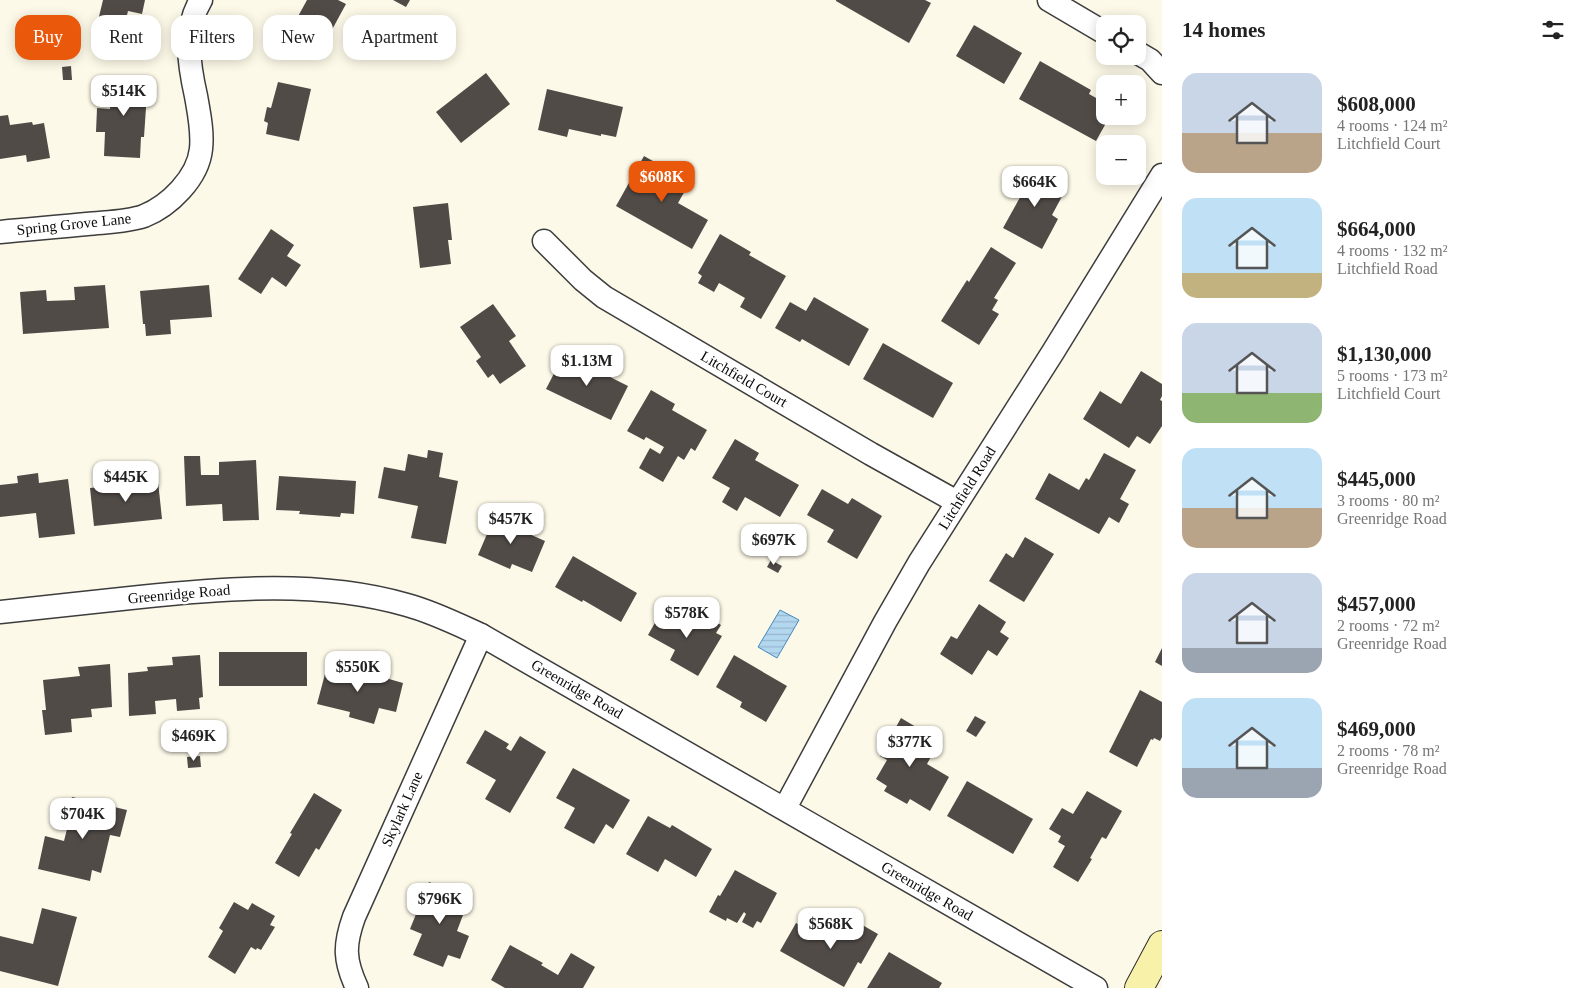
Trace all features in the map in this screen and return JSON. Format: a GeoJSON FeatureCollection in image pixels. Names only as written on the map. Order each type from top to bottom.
{"type":"FeatureCollection","features":[{"type":"Feature","properties":{"kind":"main road"},"geometry":{"type":"LineString","coordinates":[[1139,988],[1162,945]]}},
{"type":"Feature","properties":{"kind":"street","name":"Spring Grove Lane"},"geometry":{"type":"LineString","coordinates":[[0,232],[112,222],[142,216],[164,206],[180,191],[193,171],[201,151],[201,127],[189,55],[190,29],[201,0]]}},
{"type":"Feature","properties":{"kind":"street"},"geometry":{"type":"LineString","coordinates":[[1049,0],[1096,28]]}},
{"type":"Feature","properties":{"kind":"street"},"geometry":{"type":"LineString","coordinates":[[1146,58],[1162,73]]}},
{"type":"Feature","properties":{"kind":"street","name":"Litchfield Road"},"geometry":{"type":"LineString","coordinates":[[785,808],[885,622],[957,502],[1053,352],[1162,175]]}},
{"type":"Feature","properties":{"kind":"street","name":"Litchfield Court"},"geometry":{"type":"LineString","coordinates":[[544,240],[583,280],[604,297],[871,454],[957,502]]}},
{"type":"Feature","properties":{"kind":"street","name":"Greenridge Road"},"geometry":{"type":"LineString","coordinates":[[0,612],[240,588],[320,589],[407,604],[447,619],[481,635],[1096,988]]}},
{"type":"Feature","properties":{"kind":"street","name":"Skylark Lane"},"geometry":{"type":"LineString","coordinates":[[357,988],[350,974],[346,954],[347,937],[354,916],[481,635]]}},
{"type":"Feature","properties":{"kind":"water"},"geometry":{"type":"Polygon","coordinates":[[[780,610],[799,620],[777,658],[758,647],[780,610]]]}},
{"type":"Feature","properties":{"kind":"building"},"geometry":{"type":"Polygon","coordinates":[[[103,0],[145,0],[142,14],[128,11],[127,15],[99,15],[103,0]]]}},
{"type":"Feature","properties":{"kind":"building"},"geometry":{"type":"Polygon","coordinates":[[[307,0],[338,0],[346,4],[333,28],[333,15],[299,15],[307,0]]]}},
{"type":"Feature","properties":{"kind":"building"},"geometry":{"type":"Polygon","coordinates":[[[393,0],[410,0],[406,7],[393,0]]]}},
{"type":"Feature","properties":{"kind":"building"},"geometry":{"type":"Polygon","coordinates":[[[836,0],[925,0],[931,3],[909,43],[836,0]]]}},
{"type":"Feature","properties":{"kind":"building"},"geometry":{"type":"Polygon","coordinates":[[[974,25],[1022,53],[1004,84],[956,56],[974,25]]]}},
{"type":"Feature","properties":{"kind":"building"},"geometry":{"type":"Polygon","coordinates":[[[1040,61],[1091,90],[1089,94],[1096,98],[1096,125],[1105,125],[1099,135],[1096,135],[1096,141],[1019,99],[1040,61]]]}},
{"type":"Feature","properties":{"kind":"building"},"geometry":{"type":"Polygon","coordinates":[[[71,66],[72,80],[63,80],[62,67],[71,66]]]}},
{"type":"Feature","properties":{"kind":"building"},"geometry":{"type":"Polygon","coordinates":[[[486,73],[510,104],[461,143],[436,112],[486,73]]]}},
{"type":"Feature","properties":{"kind":"building"},"geometry":{"type":"Polygon","coordinates":[[[112,76],[148,78],[144,137],[141,137],[140,158],[104,156],[105,132],[96,132],[97,108],[110,109],[112,76]]]}},
{"type":"Feature","properties":{"kind":"building"},"geometry":{"type":"Polygon","coordinates":[[[278,82],[311,89],[299,141],[266,134],[268,123],[264,121],[267,107],[271,108],[278,82]]]}},
{"type":"Feature","properties":{"kind":"building"},"geometry":{"type":"Polygon","coordinates":[[[547,89],[623,107],[616,137],[601,134],[601,136],[569,129],[567,137],[538,130],[547,89]]]}},
{"type":"Feature","properties":{"kind":"building"},"geometry":{"type":"Polygon","coordinates":[[[8,115],[10,125],[32,122],[33,125],[44,123],[50,158],[27,162],[26,155],[0,159],[0,116],[8,115]]]}},
{"type":"Feature","properties":{"kind":"building"},"geometry":{"type":"Polygon","coordinates":[[[644,156],[690,182],[678,203],[708,220],[692,249],[616,206],[644,156]]]}},
{"type":"Feature","properties":{"kind":"building"},"geometry":{"type":"Polygon","coordinates":[[[1024,166],[1066,189],[1052,215],[1058,219],[1042,249],[1003,228],[1023,192],[1013,186],[1024,166]]]}},
{"type":"Feature","properties":{"kind":"building"},"geometry":{"type":"Polygon","coordinates":[[[448,203],[452,240],[448,240],[451,264],[420,268],[413,207],[448,203]]]}},
{"type":"Feature","properties":{"kind":"building"},"geometry":{"type":"Polygon","coordinates":[[[271,229],[294,245],[287,256],[301,265],[286,287],[272,277],[261,294],[238,279],[271,229]]]}},
{"type":"Feature","properties":{"kind":"building"},"geometry":{"type":"Polygon","coordinates":[[[720,234],[751,252],[749,255],[786,276],[761,319],[740,307],[745,298],[719,283],[714,292],[698,283],[702,276],[698,273],[720,234]]]}},
{"type":"Feature","properties":{"kind":"building"},"geometry":{"type":"Polygon","coordinates":[[[991,247],[1016,263],[994,298],[998,300],[992,310],[999,314],[979,345],[941,321],[991,247]]]}},
{"type":"Feature","properties":{"kind":"building"},"geometry":{"type":"Polygon","coordinates":[[[105,285],[109,328],[23,334],[20,292],[46,290],[47,301],[75,300],[74,287],[105,285]]]}},
{"type":"Feature","properties":{"kind":"building"},"geometry":{"type":"Polygon","coordinates":[[[209,285],[212,317],[170,320],[171,334],[146,336],[140,291],[209,285]]]}},
{"type":"Feature","properties":{"kind":"building"},"geometry":{"type":"Polygon","coordinates":[[[814,297],[869,329],[849,366],[802,339],[800,342],[775,328],[790,302],[806,311],[814,297]]]}},
{"type":"Feature","properties":{"kind":"building"},"geometry":{"type":"Polygon","coordinates":[[[493,304],[516,336],[509,341],[526,366],[500,384],[493,374],[488,378],[476,361],[481,357],[460,327],[493,304]]]}},
{"type":"Feature","properties":{"kind":"building"},"geometry":{"type":"Polygon","coordinates":[[[883,343],[953,383],[933,418],[863,379],[883,343]]]}},
{"type":"Feature","properties":{"kind":"building"},"geometry":{"type":"Polygon","coordinates":[[[564,354],[628,386],[611,420],[546,389],[564,354]]]}},
{"type":"Feature","properties":{"kind":"building"},"geometry":{"type":"Polygon","coordinates":[[[1141,371],[1162,384],[1160,400],[1162,401],[1162,426],[1150,444],[1137,436],[1129,448],[1083,419],[1100,391],[1121,404],[1141,371]]]}},
{"type":"Feature","properties":{"kind":"building"},"geometry":{"type":"Polygon","coordinates":[[[651,390],[675,404],[672,410],[707,430],[695,451],[691,448],[684,460],[678,456],[663,482],[639,468],[650,448],[660,454],[664,447],[646,437],[644,440],[627,431],[651,390]]]}},
{"type":"Feature","properties":{"kind":"building"},"geometry":{"type":"Polygon","coordinates":[[[735,439],[759,453],[755,460],[799,485],[780,517],[745,497],[737,511],[722,502],[730,488],[712,478],[735,439]]]}},
{"type":"Feature","properties":{"kind":"building"},"geometry":{"type":"Polygon","coordinates":[[[428,450],[443,453],[439,477],[458,481],[446,544],[411,538],[418,506],[378,498],[384,467],[405,471],[408,454],[427,458],[428,450]]]}},
{"type":"Feature","properties":{"kind":"building"},"geometry":{"type":"Polygon","coordinates":[[[1104,453],[1136,470],[1120,499],[1129,504],[1119,523],[1109,517],[1099,534],[1035,499],[1049,473],[1079,490],[1086,478],[1089,480],[1104,453]]]}},
{"type":"Feature","properties":{"kind":"building"},"geometry":{"type":"Polygon","coordinates":[[[184,456],[200,456],[201,475],[219,475],[219,462],[256,460],[259,520],[223,521],[222,504],[186,506],[184,456]]]}},
{"type":"Feature","properties":{"kind":"building"},"geometry":{"type":"Polygon","coordinates":[[[38,473],[39,483],[68,479],[75,534],[39,538],[36,513],[0,517],[0,485],[18,483],[17,476],[38,473]]]}},
{"type":"Feature","properties":{"kind":"building"},"geometry":{"type":"Polygon","coordinates":[[[279,476],[356,481],[354,514],[341,513],[340,517],[299,514],[300,511],[276,510],[279,476]]]}},
{"type":"Feature","properties":{"kind":"building"},"geometry":{"type":"Polygon","coordinates":[[[158,481],[162,519],[94,526],[90,488],[158,481]]]}},
{"type":"Feature","properties":{"kind":"building"},"geometry":{"type":"Polygon","coordinates":[[[822,489],[848,504],[852,498],[882,516],[857,559],[827,542],[834,530],[807,515],[822,489]]]}},
{"type":"Feature","properties":{"kind":"building"},"geometry":{"type":"Polygon","coordinates":[[[496,513],[521,524],[518,529],[545,541],[532,572],[512,564],[510,569],[478,555],[496,513]]]}},
{"type":"Feature","properties":{"kind":"building"},"geometry":{"type":"Polygon","coordinates":[[[1025,537],[1054,554],[1024,602],[989,581],[1006,553],[1013,558],[1025,537]]]}},
{"type":"Feature","properties":{"kind":"building"},"geometry":{"type":"Polygon","coordinates":[[[573,556],[637,593],[621,622],[583,600],[582,602],[555,587],[573,556]]]}},
{"type":"Feature","properties":{"kind":"building"},"geometry":{"type":"Polygon","coordinates":[[[771,560],[782,566],[778,573],[767,567],[771,560]]]}},
{"type":"Feature","properties":{"kind":"building"},"geometry":{"type":"Polygon","coordinates":[[[979,604],[1006,622],[1000,632],[1009,638],[997,656],[988,650],[972,675],[940,654],[951,636],[957,639],[979,604]]]}},
{"type":"Feature","properties":{"kind":"building"},"geometry":{"type":"Polygon","coordinates":[[[665,605],[701,625],[706,616],[721,625],[716,633],[722,636],[698,676],[670,660],[675,650],[648,635],[665,605]]]}},
{"type":"Feature","properties":{"kind":"building"},"geometry":{"type":"Polygon","coordinates":[[[1162,648],[1162,666],[1155,662],[1162,648]]]}},
{"type":"Feature","properties":{"kind":"building"},"geometry":{"type":"Polygon","coordinates":[[[219,652],[307,652],[307,686],[219,686],[219,652]]]}},
{"type":"Feature","properties":{"kind":"building"},"geometry":{"type":"Polygon","coordinates":[[[200,655],[203,697],[199,698],[200,709],[177,711],[176,699],[155,701],[156,714],[129,716],[128,673],[148,671],[147,667],[173,665],[172,657],[200,655]]]}},
{"type":"Feature","properties":{"kind":"building"},"geometry":{"type":"Polygon","coordinates":[[[734,655],[787,686],[766,722],[740,707],[742,702],[716,687],[734,655]]]}},
{"type":"Feature","properties":{"kind":"building"},"geometry":{"type":"Polygon","coordinates":[[[329,659],[355,666],[353,674],[381,682],[382,677],[403,683],[396,712],[379,708],[374,724],[349,717],[350,712],[317,704],[329,659]]]}},
{"type":"Feature","properties":{"kind":"building"},"geometry":{"type":"Polygon","coordinates":[[[110,664],[112,707],[91,709],[92,717],[71,719],[72,732],[45,735],[42,710],[46,710],[43,680],[80,676],[78,667],[110,664]]]}},
{"type":"Feature","properties":{"kind":"building"},"geometry":{"type":"Polygon","coordinates":[[[1140,690],[1162,702],[1162,737],[1160,741],[1154,738],[1153,740],[1151,739],[1137,767],[1109,752],[1140,690]]]}},
{"type":"Feature","properties":{"kind":"building"},"geometry":{"type":"Polygon","coordinates":[[[975,716],[986,722],[976,737],[966,731],[975,716]]]}},
{"type":"Feature","properties":{"kind":"building"},"geometry":{"type":"Polygon","coordinates":[[[901,718],[926,733],[919,745],[933,753],[927,764],[949,777],[930,811],[910,799],[907,804],[884,791],[887,786],[876,779],[887,760],[880,756],[901,718]]]}},
{"type":"Feature","properties":{"kind":"building"},"geometry":{"type":"Polygon","coordinates":[[[485,730],[509,744],[506,748],[511,751],[520,736],[546,752],[510,813],[485,799],[496,780],[466,763],[485,730]]]}},
{"type":"Feature","properties":{"kind":"building"},"geometry":{"type":"Polygon","coordinates":[[[200,756],[201,767],[188,768],[187,757],[200,756]]]}},
{"type":"Feature","properties":{"kind":"building"},"geometry":{"type":"Polygon","coordinates":[[[573,768],[630,800],[613,829],[606,824],[594,844],[564,828],[575,808],[556,798],[573,768]]]}},
{"type":"Feature","properties":{"kind":"building"},"geometry":{"type":"Polygon","coordinates":[[[967,781],[1033,819],[1013,854],[947,816],[967,781]]]}},
{"type":"Feature","properties":{"kind":"building"},"geometry":{"type":"Polygon","coordinates":[[[1087,791],[1122,811],[1106,839],[1102,837],[1090,858],[1092,859],[1078,882],[1053,867],[1065,846],[1058,842],[1061,836],[1049,829],[1062,808],[1073,814],[1087,791]]]}},
{"type":"Feature","properties":{"kind":"building"},"geometry":{"type":"Polygon","coordinates":[[[314,793],[342,810],[319,850],[316,848],[299,877],[275,863],[314,793]]]}},
{"type":"Feature","properties":{"kind":"building"},"geometry":{"type":"Polygon","coordinates":[[[72,797],[127,810],[120,837],[110,835],[101,873],[92,870],[90,881],[38,869],[45,836],[64,841],[69,821],[66,820],[72,797]]]}},
{"type":"Feature","properties":{"kind":"building"},"geometry":{"type":"Polygon","coordinates":[[[648,816],[670,828],[672,825],[712,849],[696,877],[665,859],[658,872],[626,854],[648,816]]]}},
{"type":"Feature","properties":{"kind":"building"},"geometry":{"type":"Polygon","coordinates":[[[735,870],[777,893],[761,923],[757,921],[753,928],[742,922],[746,914],[744,912],[737,923],[727,918],[726,921],[709,912],[735,870]]]}},
{"type":"Feature","properties":{"kind":"building"},"geometry":{"type":"Polygon","coordinates":[[[429,882],[469,899],[457,931],[469,936],[460,959],[448,955],[443,967],[413,955],[422,934],[410,929],[429,882]]]}},
{"type":"Feature","properties":{"kind":"building"},"geometry":{"type":"Polygon","coordinates":[[[234,902],[248,910],[252,903],[275,916],[270,925],[275,927],[261,950],[251,947],[235,974],[208,957],[223,931],[219,928],[234,902]]]}},
{"type":"Feature","properties":{"kind":"building"},"geometry":{"type":"Polygon","coordinates":[[[42,908],[77,917],[58,986],[0,971],[0,936],[33,944],[42,908]]]}},
{"type":"Feature","properties":{"kind":"building"},"geometry":{"type":"Polygon","coordinates":[[[850,918],[878,934],[861,964],[858,962],[844,987],[780,951],[796,923],[813,932],[816,926],[839,938],[850,918]]]}},
{"type":"Feature","properties":{"kind":"building"},"geometry":{"type":"Polygon","coordinates":[[[510,945],[543,963],[541,965],[558,975],[571,953],[595,967],[583,988],[505,988],[491,980],[510,945]]]}},
{"type":"Feature","properties":{"kind":"building"},"geometry":{"type":"Polygon","coordinates":[[[889,952],[942,983],[939,988],[867,988],[889,952]]]}}]}
